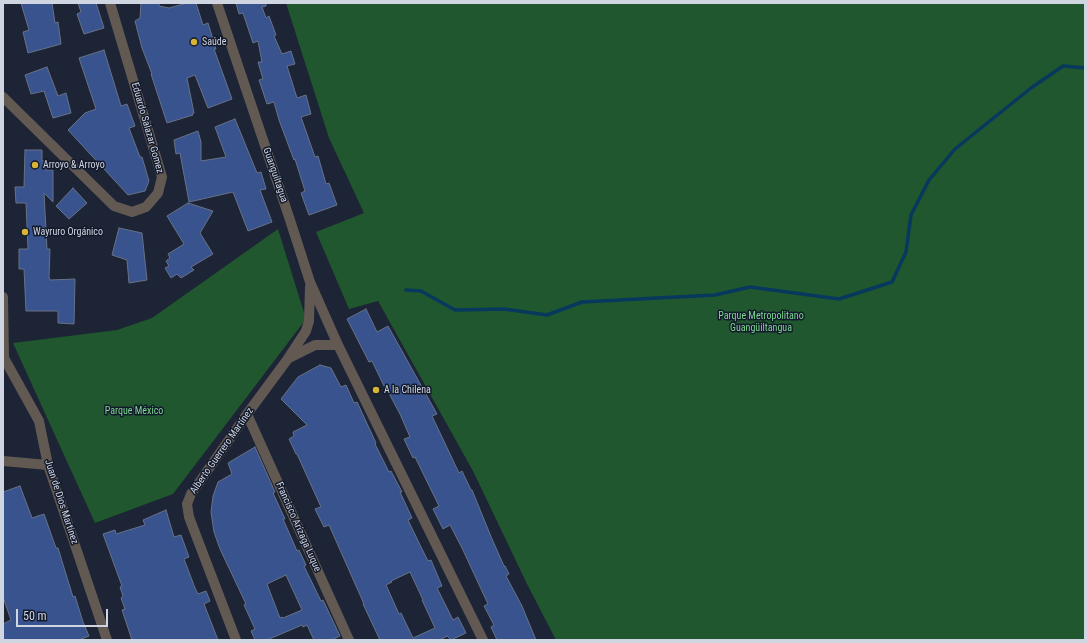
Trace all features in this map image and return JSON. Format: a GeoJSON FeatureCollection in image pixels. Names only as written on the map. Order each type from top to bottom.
{"type":"FeatureCollection","features":[{"type":"Feature","properties":{"kind":"street","name":"Guanguiltagua"},"geometry":{"type":"LineString","coordinates":[[217,3],[310,282],[338,345],[483,640]]}},
{"type":"Feature","properties":{"kind":"street","name":"Eduardo Salazar Gomez"},"geometry":{"type":"LineString","coordinates":[[3,97],[114,206],[132,212],[146,207],[158,193],[162,177],[112,5]]}},
{"type":"Feature","properties":{"kind":"street","name":"Alberto Guerrero Martínez"},"geometry":{"type":"LineString","coordinates":[[236,640],[189,516],[187,504],[191,494],[306,331],[310,321],[310,282]]}},
{"type":"Feature","properties":{"kind":"street","name":"Juan de Dios Martinez"},"geometry":{"type":"LineString","coordinates":[[3,297],[4,358],[39,421],[48,465],[107,640]]}},
{"type":"Feature","properties":{"kind":"street","name":"Alberto Guerrero Martínez"},"geometry":{"type":"LineString","coordinates":[[287,360],[303,350],[315,345],[338,345]]}},
{"type":"Feature","properties":{"kind":"street","name":"Francisco Arízaga Luque"},"geometry":{"type":"LineString","coordinates":[[247,414],[349,640]]}},
{"type":"Feature","properties":{"kind":"street"},"geometry":{"type":"LineString","coordinates":[[3,461],[48,465]]}},
{"type":"Feature","properties":{"kind":"green space","name":"Parque Metropolitano Guangüiltangua"},"geometry":{"type":"Polygon","coordinates":[[[286,3],[1085,3],[1085,640],[556,640],[527,584],[473,471],[378,301],[349,309],[316,232],[364,213],[329,138],[286,3]]]}},
{"type":"Feature","properties":{"kind":"green space","name":"Parque México"},"geometry":{"type":"Polygon","coordinates":[[[278,229],[306,319],[173,494],[95,523],[13,343],[117,330],[152,318],[278,229]]]}},
{"type":"Feature","properties":{"kind":"building"},"geometry":{"type":"Polygon","coordinates":[[[21,3],[52,3],[55,23],[58,22],[61,44],[28,53],[23,32],[29,30],[21,3]]]}},
{"type":"Feature","properties":{"kind":"building"},"geometry":{"type":"Polygon","coordinates":[[[78,3],[96,3],[104,28],[84,34],[77,14],[81,12],[78,3]]]}},
{"type":"Feature","properties":{"kind":"building"},"geometry":{"type":"Polygon","coordinates":[[[141,3],[159,3],[159,6],[169,8],[187,3],[196,3],[203,25],[208,23],[216,49],[214,49],[232,99],[208,108],[195,75],[187,78],[194,113],[192,114],[193,115],[167,123],[152,74],[142,48],[135,21],[140,18],[141,3]]]}},
{"type":"Feature","properties":{"kind":"building"},"geometry":{"type":"Polygon","coordinates":[[[236,3],[266,3],[266,6],[262,7],[266,18],[269,16],[276,35],[274,36],[282,54],[291,51],[295,64],[287,66],[297,98],[306,95],[311,114],[301,117],[315,157],[318,156],[326,184],[329,183],[337,205],[309,215],[301,193],[305,191],[274,102],[267,104],[259,80],[263,79],[258,62],[262,62],[258,41],[253,43],[243,13],[239,14],[236,3]]]}},
{"type":"Feature","properties":{"kind":"building"},"geometry":{"type":"Polygon","coordinates":[[[104,50],[121,106],[127,104],[135,126],[129,128],[140,157],[142,157],[149,181],[145,191],[128,195],[68,130],[85,113],[96,109],[79,58],[104,50]]]}},
{"type":"Feature","properties":{"kind":"building"},"geometry":{"type":"Polygon","coordinates":[[[47,67],[58,96],[66,93],[71,113],[53,118],[44,91],[31,94],[25,75],[47,67]]]}},
{"type":"Feature","properties":{"kind":"building"},"geometry":{"type":"Polygon","coordinates":[[[235,119],[257,173],[261,172],[266,189],[260,190],[272,222],[248,231],[233,192],[189,202],[180,153],[176,154],[174,140],[198,131],[201,142],[201,161],[226,157],[215,127],[235,119]]]}},
{"type":"Feature","properties":{"kind":"building"},"geometry":{"type":"Polygon","coordinates":[[[25,150],[42,150],[42,161],[46,161],[46,170],[53,170],[53,202],[44,193],[47,249],[50,249],[49,277],[50,280],[75,279],[74,324],[58,323],[58,311],[26,311],[24,269],[19,269],[19,249],[28,249],[26,203],[16,203],[15,187],[24,187],[25,150]]]}},
{"type":"Feature","properties":{"kind":"building"},"geometry":{"type":"Polygon","coordinates":[[[73,188],[87,203],[69,219],[56,206],[73,188]]]}},
{"type":"Feature","properties":{"kind":"building"},"geometry":{"type":"Polygon","coordinates":[[[188,203],[213,211],[200,233],[213,254],[191,267],[194,270],[181,278],[177,274],[171,278],[165,268],[169,266],[166,261],[170,258],[168,254],[184,244],[167,216],[188,203]]]}},
{"type":"Feature","properties":{"kind":"building"},"geometry":{"type":"Polygon","coordinates":[[[119,228],[142,233],[147,280],[129,283],[127,260],[112,255],[119,228]]]}},
{"type":"Feature","properties":{"kind":"building"},"geometry":{"type":"Polygon","coordinates":[[[366,309],[377,332],[388,326],[437,414],[432,416],[459,473],[462,471],[472,490],[492,539],[509,574],[506,576],[522,606],[536,640],[497,640],[491,627],[494,625],[484,606],[488,604],[462,548],[450,525],[443,529],[433,509],[439,506],[415,457],[413,458],[404,439],[410,437],[400,414],[372,361],[369,362],[347,319],[366,309]]]}},
{"type":"Feature","properties":{"kind":"building"},"geometry":{"type":"Polygon","coordinates":[[[320,365],[331,368],[341,387],[346,385],[354,403],[357,402],[389,472],[391,471],[402,492],[400,492],[412,518],[408,520],[428,561],[431,560],[442,586],[437,588],[453,620],[458,617],[466,633],[451,640],[447,636],[440,640],[380,640],[329,525],[324,527],[315,509],[321,507],[289,439],[294,436],[293,432],[307,425],[281,399],[298,377],[320,365]],[[410,572],[386,585],[399,614],[401,613],[413,638],[435,628],[410,572]]]}},
{"type":"Feature","properties":{"kind":"building"},"geometry":{"type":"Polygon","coordinates":[[[255,447],[275,492],[273,493],[297,551],[299,550],[306,565],[304,566],[321,601],[323,600],[340,636],[331,640],[314,640],[307,625],[303,627],[302,625],[267,640],[255,640],[251,631],[255,629],[244,605],[246,604],[220,549],[214,532],[211,512],[213,496],[218,482],[232,474],[228,463],[255,447]],[[286,575],[267,584],[280,618],[302,610],[286,575]]]}},
{"type":"Feature","properties":{"kind":"building"},"geometry":{"type":"Polygon","coordinates":[[[20,486],[32,518],[44,514],[56,548],[58,548],[73,597],[75,596],[89,636],[79,640],[3,640],[3,624],[11,620],[3,597],[3,492],[20,486]]]}},
{"type":"Feature","properties":{"kind":"building"},"geometry":{"type":"Polygon","coordinates":[[[166,510],[174,537],[181,535],[189,557],[184,559],[195,588],[198,594],[206,591],[210,601],[204,604],[218,640],[132,640],[122,610],[125,609],[121,598],[123,596],[120,587],[122,586],[103,534],[115,530],[116,534],[145,525],[143,520],[166,510]]]}},
{"type":"Feature","properties":{"kind":"waterway"},"geometry":{"type":"LineString","coordinates":[[406,290],[421,291],[455,310],[504,309],[547,315],[582,302],[715,295],[750,287],[839,299],[892,282],[906,252],[911,215],[929,180],[955,149],[1031,88],[1063,66],[1085,68]]}},
{"type":"Feature","properties":{"kind":"place","name":"Saúde"},"geometry":{"type":"Point","coordinates":[194,42]}},
{"type":"Feature","properties":{"kind":"place","name":"Arroyo & Arroyo"},"geometry":{"type":"Point","coordinates":[35,165]}},
{"type":"Feature","properties":{"kind":"place","name":"Wayruro Orgánico"},"geometry":{"type":"Point","coordinates":[25,232]}},
{"type":"Feature","properties":{"kind":"place","name":"A la Chilena"},"geometry":{"type":"Point","coordinates":[376,390]}}]}
